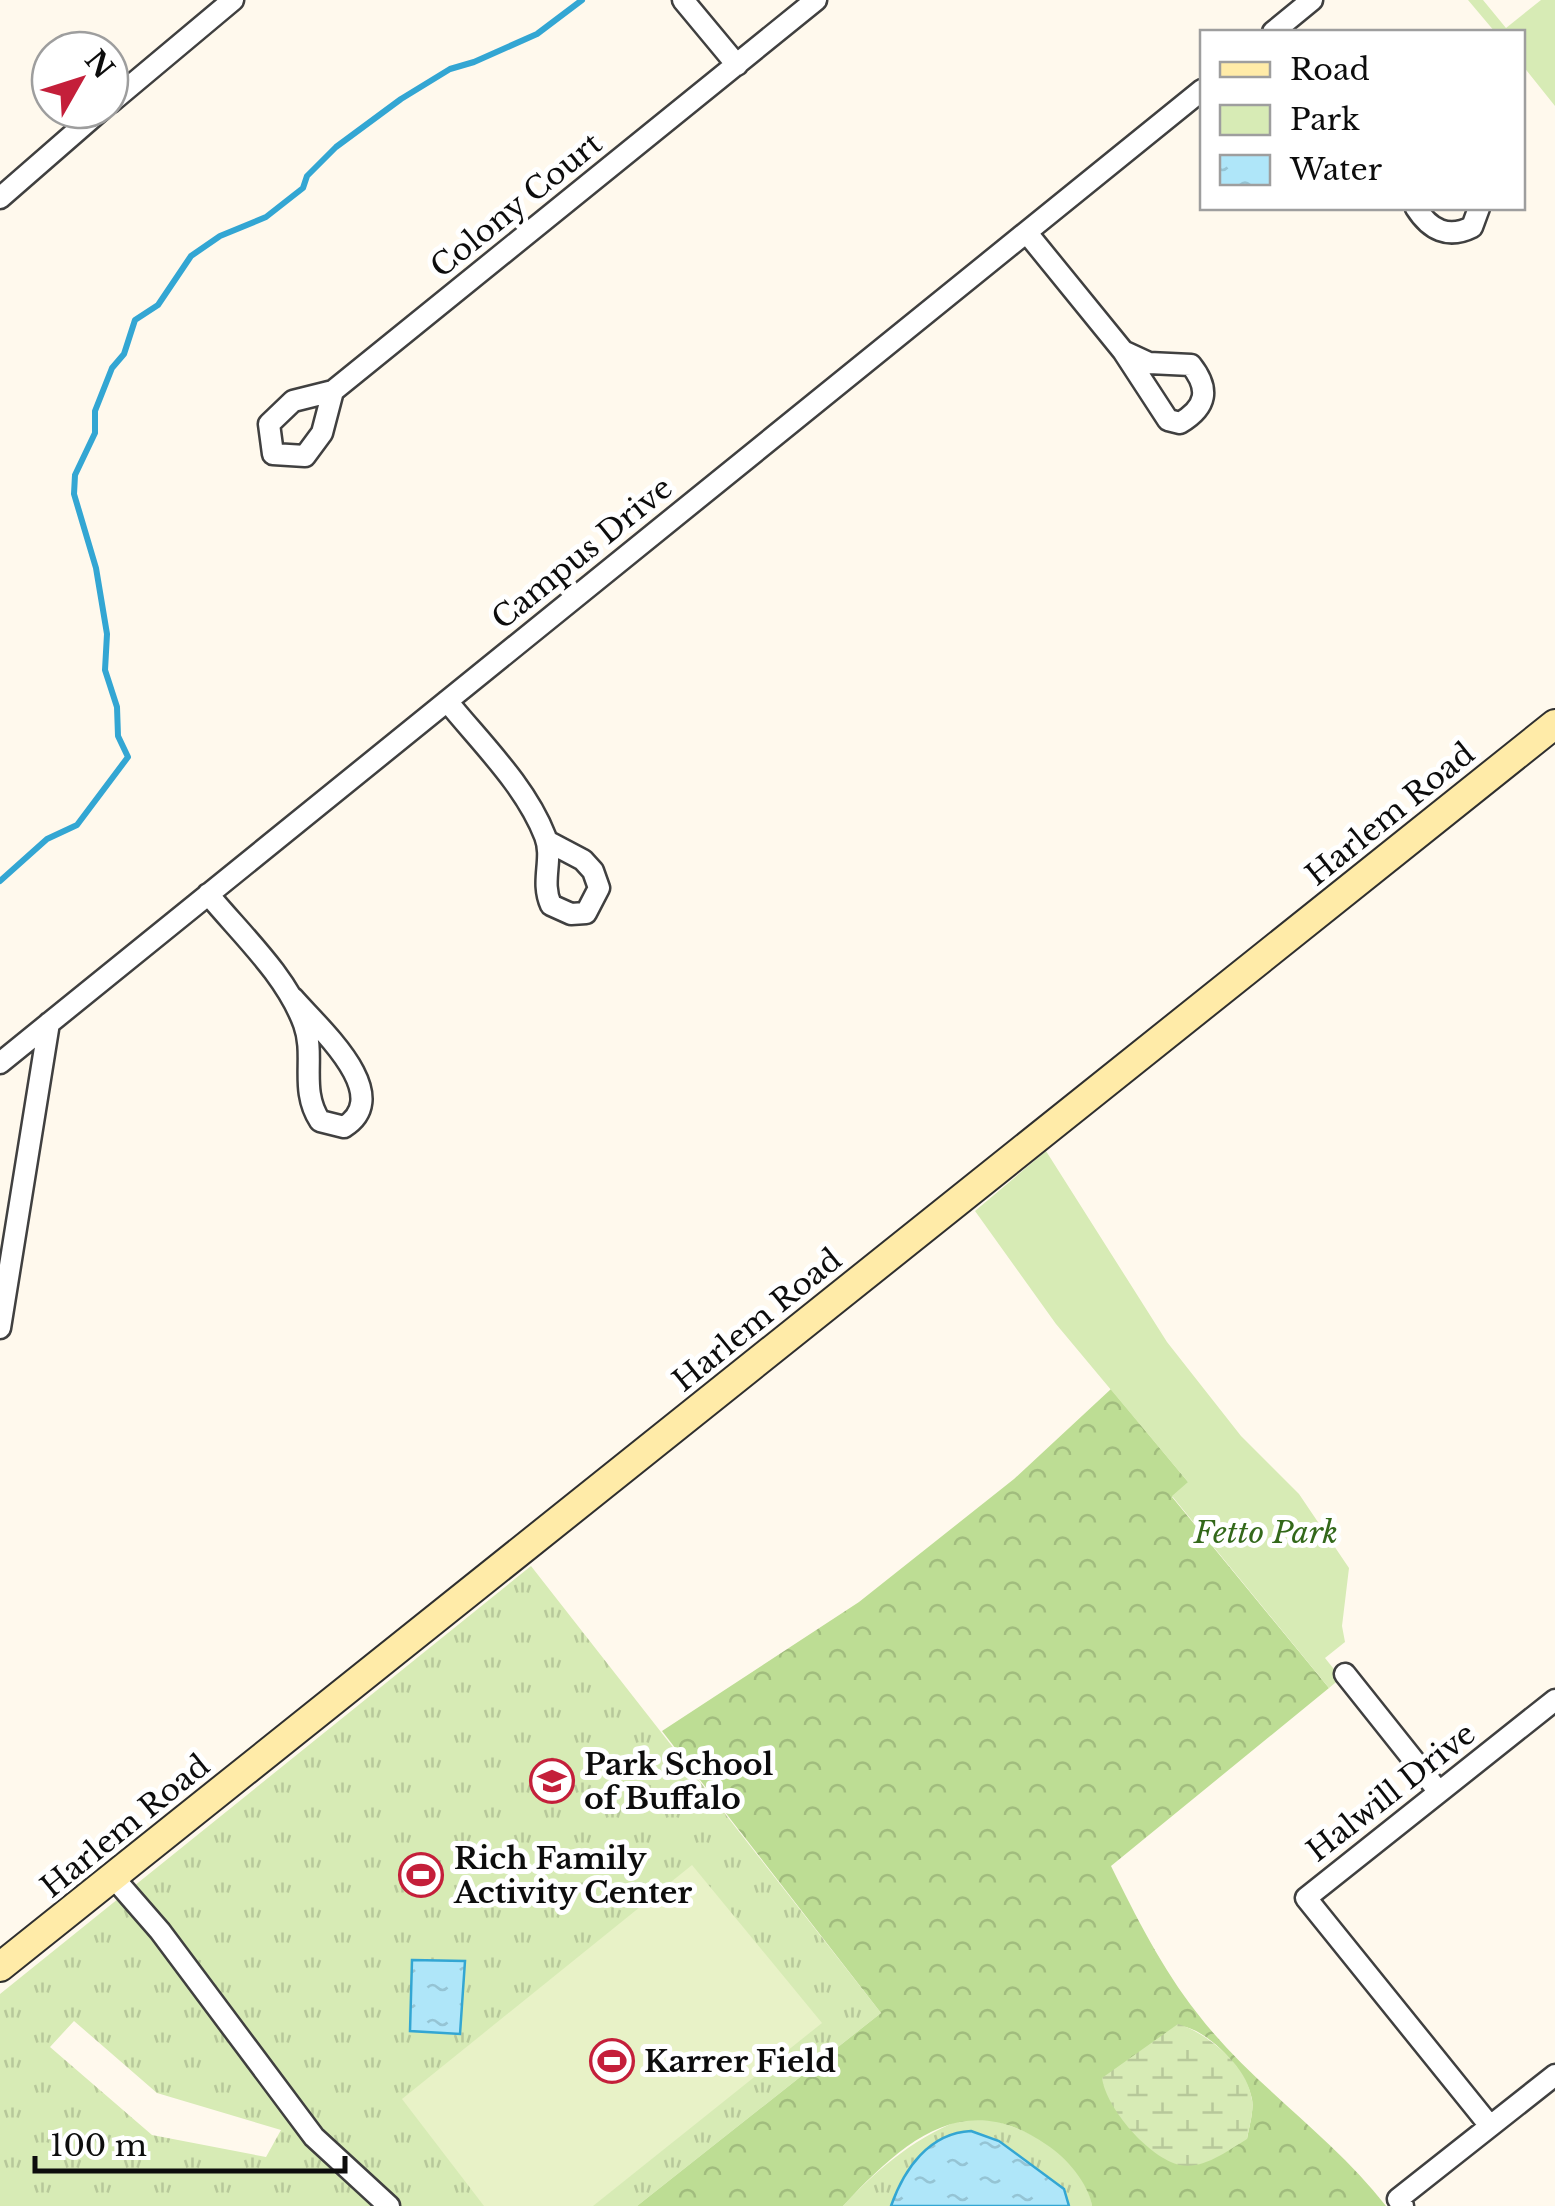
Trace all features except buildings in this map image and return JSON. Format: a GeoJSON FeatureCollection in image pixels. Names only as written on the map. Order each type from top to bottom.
{"type":"FeatureCollection","features":[{"type":"Feature","properties":{"kind":"main road","name":"Harlem Road"},"geometry":{"type":"LineString","coordinates":[[0,1967],[1555,724]]}},
{"type":"Feature","properties":{"kind":"street"},"geometry":{"type":"LineString","coordinates":[[130,86],[232,0]]}},
{"type":"Feature","properties":{"kind":"street"},"geometry":{"type":"LineString","coordinates":[[683,0],[737,65]]}},
{"type":"Feature","properties":{"kind":"street","name":"Colony Court"},"geometry":{"type":"LineString","coordinates":[[333,391],[816,0]]}},
{"type":"Feature","properties":{"kind":"street"},"geometry":{"type":"LineString","coordinates":[[1275,30],[1312,0]]}},
{"type":"Feature","properties":{"kind":"street","name":"Campus Drive"},"geometry":{"type":"LineString","coordinates":[[0,1063],[1200,92]]}},
{"type":"Feature","properties":{"kind":"street"},"geometry":{"type":"LineString","coordinates":[[0,198],[78,130]]}},
{"type":"Feature","properties":{"kind":"street"},"geometry":{"type":"LineString","coordinates":[[1418,210],[1438,230],[1456,234],[1472,227],[1479,210]]}},
{"type":"Feature","properties":{"kind":"street"},"geometry":{"type":"LineString","coordinates":[[1026,233],[1123,351]]}},
{"type":"Feature","properties":{"kind":"street"},"geometry":{"type":"LineString","coordinates":[[446,701],[528,801],[547,841]]}},
{"type":"Feature","properties":{"kind":"street"},"geometry":{"type":"LineString","coordinates":[[208,894],[293,998],[358,1080],[365,1101],[362,1112],[344,1127],[320,1121],[312,1109],[306,1089],[306,1030],[293,998]]}},
{"type":"Feature","properties":{"kind":"street"},"geometry":{"type":"LineString","coordinates":[[0,1328],[49,1024]]}},
{"type":"Feature","properties":{"kind":"street"},"geometry":{"type":"LineString","coordinates":[[1346,1674],[1439,1792]]}},
{"type":"Feature","properties":{"kind":"street","name":"Halwill Drive"},"geometry":{"type":"LineString","coordinates":[[1490,2126],[1306,1898],[1555,1700]]}},
{"type":"Feature","properties":{"kind":"street"},"geometry":{"type":"LineString","coordinates":[[113,1877],[160,1931],[314,2137],[389,2206]]}},
{"type":"Feature","properties":{"kind":"street"},"geometry":{"type":"LineString","coordinates":[[1404,2206],[1398,2199],[1555,2075]]}},
{"type":"Feature","properties":{"kind":"green space"},"geometry":{"type":"Polygon","coordinates":[[[1468,0],[1483,0],[1506,28],[1541,0],[1555,0],[1555,106],[1525,68],[1525,30],[1493,30],[1468,0]]]}},
{"type":"Feature","properties":{"kind":"green space","name":"Fetto Park"},"geometry":{"type":"Polygon","coordinates":[[[1046,1151],[1167,1342],[1241,1436],[1299,1494],[1349,1568],[1342,1626],[1345,1642],[1325,1658],[1341,1678],[1329,1688],[1172,1496],[1188,1482],[1056,1324],[975,1211],[1046,1151]]]}},
{"type":"Feature","properties":{"kind":"green space"},"geometry":{"type":"Polygon","coordinates":[[[1111,1389],[1189,1483],[1172,1497],[1329,1688],[1111,1866],[1161,1961],[1197,2013],[1242,2064],[1341,2156],[1386,2206],[1092,2206],[1081,2180],[1054,2150],[1017,2128],[988,2121],[961,2122],[911,2143],[843,2206],[637,2206],[881,2013],[662,1731],[859,1602],[1014,1479],[1111,1389]],[[1181,2026],[1247,2139],[1252,2099],[1243,2076],[1214,2043],[1181,2026]]]}},
{"type":"Feature","properties":{"kind":"green space","name":"Park School of Buffalo"},"geometry":{"type":"Polygon","coordinates":[[[531,1566],[881,2013],[637,2206],[0,2206],[0,1994],[531,1566]],[[74,2021],[50,2047],[152,2135],[266,2157],[281,2130],[157,2093],[74,2021]]]}},
{"type":"Feature","properties":{"kind":"green space","name":"Karrer Field"},"geometry":{"type":"Polygon","coordinates":[[[692,1865],[822,2023],[593,2206],[484,2206],[402,2099],[692,1865]]]}},
{"type":"Feature","properties":{"kind":"green space"},"geometry":{"type":"Polygon","coordinates":[[[1178,2024],[1213,2043],[1234,2063],[1249,2087],[1252,2105],[1247,2139],[1215,2158],[1189,2166],[1155,2153],[1131,2130],[1112,2103],[1102,2078],[1178,2024]]]}},
{"type":"Feature","properties":{"kind":"green space"},"geometry":{"type":"Polygon","coordinates":[[[970,2116],[1008,2125],[1063,2155],[1087,2187],[1092,2206],[843,2206],[901,2153],[933,2132],[970,2116]]]}},
{"type":"Feature","properties":{"kind":"water"},"geometry":{"type":"Polygon","coordinates":[[[412,1960],[465,1961],[460,2034],[410,2031],[412,1960]]]}},
{"type":"Feature","properties":{"kind":"water"},"geometry":{"type":"Polygon","coordinates":[[[971,2131],[999,2141],[1064,2189],[1069,2206],[891,2206],[920,2155],[943,2138],[971,2131]]]}},
{"type":"Feature","properties":{"kind":"waterway"},"geometry":{"type":"LineString","coordinates":[[0,881],[47,839],[77,825],[128,757],[118,736],[117,707],[105,670],[107,634],[96,568],[74,494],[75,475],[95,433],[95,411],[112,368],[124,354],[135,320],[158,305],[191,256],[220,236],[266,217],[303,188],[307,176],[336,147],[401,99],[450,69],[537,34],[582,0]]}},
{"type":"Feature","properties":{"kind":"place","name":"Park School of Buffalo"},"geometry":{"type":"Point","coordinates":[552,1781]}},
{"type":"Feature","properties":{"kind":"place","name":"Rich Family Activity Center"},"geometry":{"type":"Point","coordinates":[421,1875]}},
{"type":"Feature","properties":{"kind":"place","name":"Karrer Field"},"geometry":{"type":"Point","coordinates":[612,2061]}}]}
